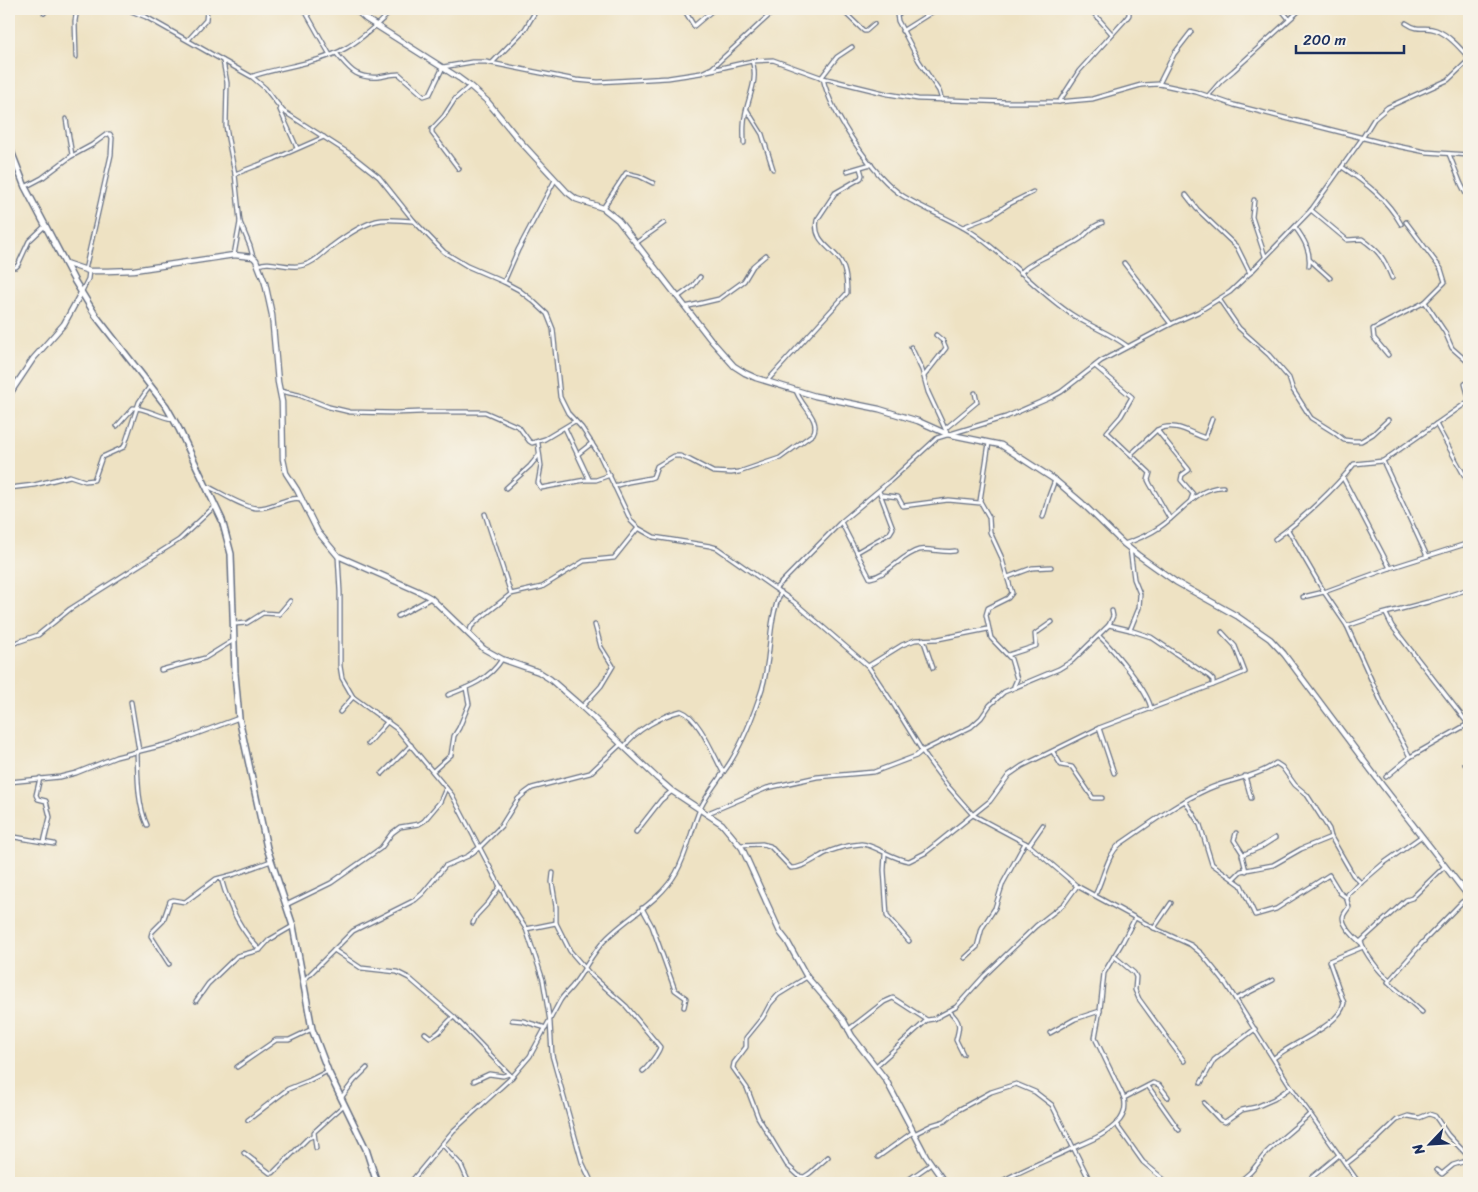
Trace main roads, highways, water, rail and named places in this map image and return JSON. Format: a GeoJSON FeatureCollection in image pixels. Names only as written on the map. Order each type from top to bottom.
{"type":"FeatureCollection","features":[{"type":"Feature","properties":{"kind":"main road"},"geometry":{"type":"LineString","coordinates":[[9,146],[25,187],[81,293],[96,316],[151,386],[174,420],[216,506],[230,545],[239,718],[271,860],[293,926],[312,1029],[328,1071],[366,1149],[377,1183]]}}]}
